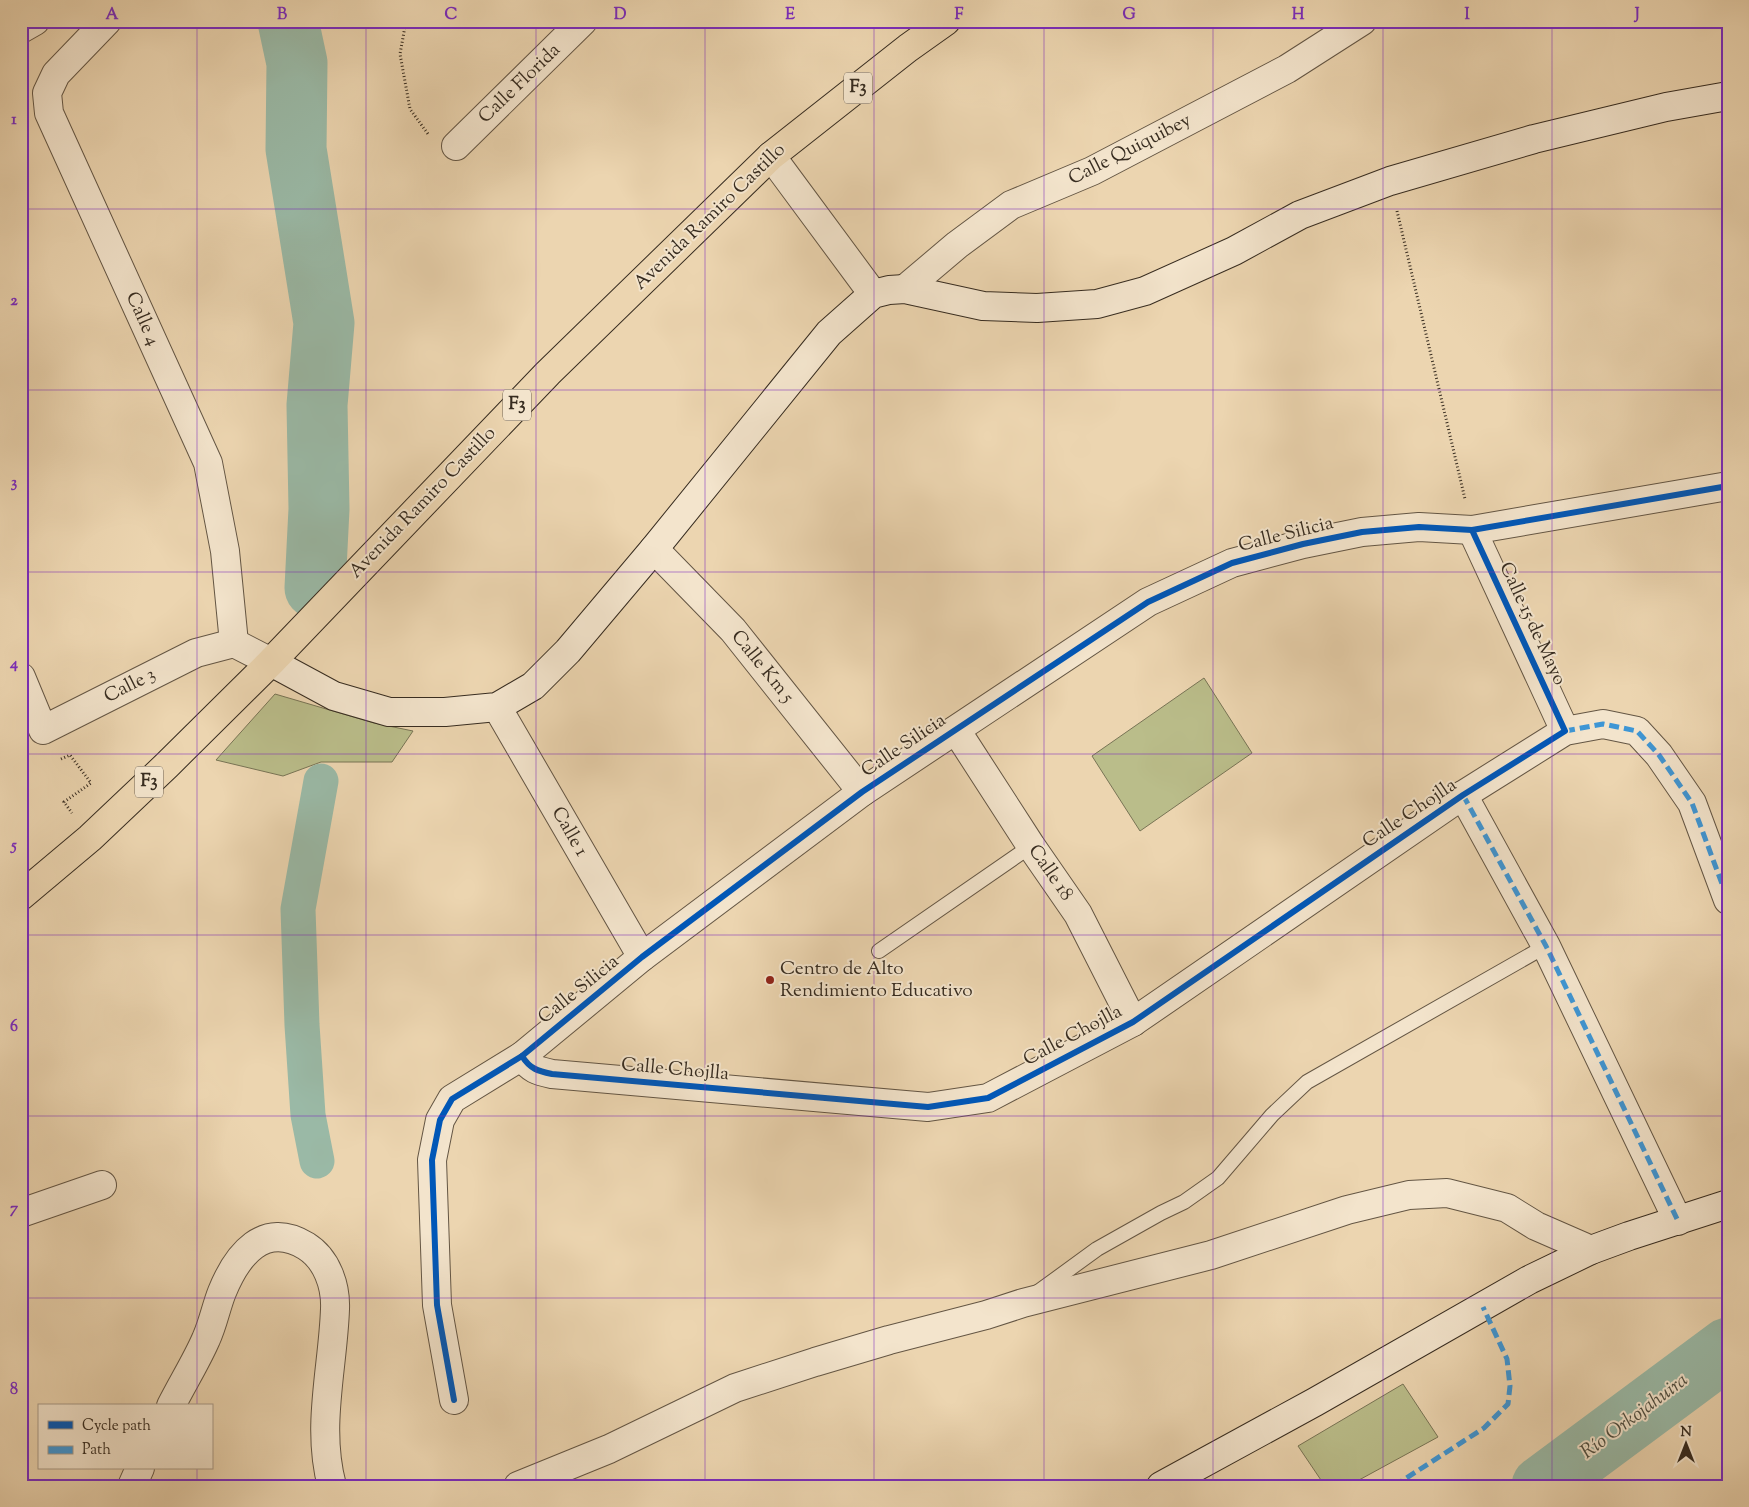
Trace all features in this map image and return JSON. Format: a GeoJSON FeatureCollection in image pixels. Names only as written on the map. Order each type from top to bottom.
{"type":"FeatureCollection","features":[{"type":"Feature","properties":{"kind":"main road","name":"Avenida Ramiro Castillo"},"geometry":{"type":"LineString","coordinates":[[21,896],[90,838],[271,662],[548,373],[771,156],[908,48],[946,21]]}},
{"type":"Feature","properties":{"kind":"street"},"geometry":{"type":"LineString","coordinates":[[21,29],[35,21]]}},
{"type":"Feature","properties":{"kind":"street","name":"Calle 4"},"geometry":{"type":"LineString","coordinates":[[107,21],[56,74],[47,93],[50,114],[208,463],[225,551],[234,643]]}},
{"type":"Feature","properties":{"kind":"street","name":"Calle Florida"},"geometry":{"type":"LineString","coordinates":[[456,146],[583,21]]}},
{"type":"Feature","properties":{"kind":"street","name":"Calle Quiquibey"},"geometry":{"type":"LineString","coordinates":[[906,289],[957,245],[1011,205],[1092,171],[1287,69],[1362,21]]}},
{"type":"Feature","properties":{"kind":"street"},"geometry":{"type":"LineString","coordinates":[[234,643],[334,696],[389,712],[445,712],[497,707],[533,686],[568,651],[654,549],[829,333],[872,294],[906,289],[983,306],[1037,308],[1097,304],[1145,291],[1234,251],[1300,215],[1390,181],[1534,139],[1666,107],[1728,96]]}},
{"type":"Feature","properties":{"kind":"street"},"geometry":{"type":"LineString","coordinates":[[771,156],[872,294]]}},
{"type":"Feature","properties":{"kind":"street","name":"Calle Silicia"},"geometry":{"type":"LineString","coordinates":[[454,1400],[437,1305],[432,1160],[440,1120],[452,1099],[522,1056],[642,958],[862,792],[1148,602],[1232,564],[1304,544],[1362,532],[1419,527],[1472,530],[1728,486]]}},
{"type":"Feature","properties":{"kind":"street","name":"Calle 15 de Mayo"},"geometry":{"type":"LineString","coordinates":[[1472,530],[1565,731]]}},
{"type":"Feature","properties":{"kind":"street","name":"Calle Km 5"},"geometry":{"type":"LineString","coordinates":[[654,549],[733,630],[862,792]]}},
{"type":"Feature","properties":{"kind":"street","name":"Calle 3"},"geometry":{"type":"LineString","coordinates":[[43,730],[196,653],[234,643]]}},
{"type":"Feature","properties":{"kind":"street"},"geometry":{"type":"LineString","coordinates":[[21,677],[43,730]]}},
{"type":"Feature","properties":{"kind":"street","name":"Calle 1"},"geometry":{"type":"LineString","coordinates":[[497,707],[642,958]]}},
{"type":"Feature","properties":{"kind":"street"},"geometry":{"type":"LineString","coordinates":[[1565,731],[1603,724],[1637,731],[1659,755],[1692,803],[1728,900]]}},
{"type":"Feature","properties":{"kind":"street","name":"Calle 18"},"geometry":{"type":"LineString","coordinates":[[956,730],[1031,846],[1078,914],[1133,1022]]}},
{"type":"Feature","properties":{"kind":"street","name":"Calle Chojlla"},"geometry":{"type":"LineString","coordinates":[[522,1056],[528,1066],[537,1071],[552,1074],[928,1108],[988,1098],[1133,1022],[1463,795],[1565,731]]}},
{"type":"Feature","properties":{"kind":"street"},"geometry":{"type":"LineString","coordinates":[[1463,795],[1546,946],[1678,1221]]}},
{"type":"Feature","properties":{"kind":"street"},"geometry":{"type":"LineString","coordinates":[[21,1213],[102,1185]]}},
{"type":"Feature","properties":{"kind":"street"},"geometry":{"type":"LineString","coordinates":[[518,1486],[610,1449],[735,1388],[880,1342],[1211,1255],[1347,1210],[1409,1195],[1447,1193],[1506,1208],[1536,1226],[1591,1250]]}},
{"type":"Feature","properties":{"kind":"street"},"geometry":{"type":"LineString","coordinates":[[1161,1486],[1315,1402],[1529,1280],[1591,1250],[1728,1204]]}},
{"type":"Feature","properties":{"kind":"street"},"geometry":{"type":"LineString","coordinates":[[172,1404],[206,1339],[222,1291],[239,1261],[250,1247],[260,1241],[274,1237],[289,1239],[304,1245],[315,1252],[324,1264],[331,1281],[335,1307],[325,1410],[328,1471],[332,1486]]}},
{"type":"Feature","properties":{"kind":"street"},"geometry":{"type":"LineString","coordinates":[[132,1486],[139,1470]]}},
{"type":"Feature","properties":{"kind":"lane"},"geometry":{"type":"LineString","coordinates":[[879,951],[1031,846]]}},
{"type":"Feature","properties":{"kind":"lane"},"geometry":{"type":"LineString","coordinates":[[1023,1303],[1097,1249],[1184,1202],[1218,1178],[1272,1115],[1307,1082],[1546,946]]}},
{"type":"Feature","properties":{"kind":"path"},"geometry":{"type":"LineString","coordinates":[[406,21],[400,54],[410,109],[432,140],[443,146],[456,146]]}},
{"type":"Feature","properties":{"kind":"path"},"geometry":{"type":"LineString","coordinates":[[1390,181],[1472,530]]}},
{"type":"Feature","properties":{"kind":"path"},"geometry":{"type":"LineString","coordinates":[[43,730],[47,763],[70,755],[91,783],[64,802],[90,838]]}},
{"type":"Feature","properties":{"kind":"green space"},"geometry":{"type":"Polygon","coordinates":[[[1204,678],[1252,753],[1140,831],[1092,756],[1204,678]]]}},
{"type":"Feature","properties":{"kind":"green space"},"geometry":{"type":"Polygon","coordinates":[[[275,694],[374,723],[413,731],[392,762],[321,762],[283,776],[216,760],[275,694]]]}},
{"type":"Feature","properties":{"kind":"green space"},"geometry":{"type":"Polygon","coordinates":[[[1403,1384],[1438,1437],[1348,1486],[1325,1486],[1298,1446],[1403,1384]]]}},
{"type":"Feature","properties":{"kind":"waterway"},"geometry":{"type":"LineString","coordinates":[[288,21],[297,63],[296,149],[324,323],[317,405],[319,509],[315,588]]}},
{"type":"Feature","properties":{"kind":"waterway"},"geometry":{"type":"LineString","coordinates":[[317,1161],[308,1115],[302,1025],[298,909],[321,781]]}},
{"type":"Feature","properties":{"kind":"waterway","name":"Río Orkojahuira"},"geometry":{"type":"LineString","coordinates":[[1542,1486],[1728,1348]]}},
{"type":"Feature","properties":{"kind":"marked path"},"geometry":{"type":"LineString","coordinates":[[1565,731],[1603,724],[1637,731],[1659,755],[1692,803],[1728,900]]}},
{"type":"Feature","properties":{"kind":"marked path"},"geometry":{"type":"LineString","coordinates":[[1463,795],[1546,946],[1678,1221]]}},
{"type":"Feature","properties":{"kind":"marked path"},"geometry":{"type":"LineString","coordinates":[[1394,1486],[1484,1428],[1508,1404],[1510,1386],[1507,1359],[1483,1307]]}},
{"type":"Feature","properties":{"kind":"cycle path"},"geometry":{"type":"LineString","coordinates":[[454,1400],[437,1305],[432,1160],[440,1120],[452,1099],[522,1056],[642,957],[862,792],[1148,602],[1232,563],[1303,544],[1362,532],[1419,527],[1472,530],[1728,486]]}},
{"type":"Feature","properties":{"kind":"cycle path"},"geometry":{"type":"LineString","coordinates":[[522,1056],[535,1069],[552,1074],[928,1107],[988,1098],[1133,1022],[1463,795],[1565,731],[1472,530]]}},
{"type":"Feature","properties":{"kind":"place","name":"Centro de Alto Rendimiento Educativo"},"geometry":{"type":"Point","coordinates":[770,980]}}]}
